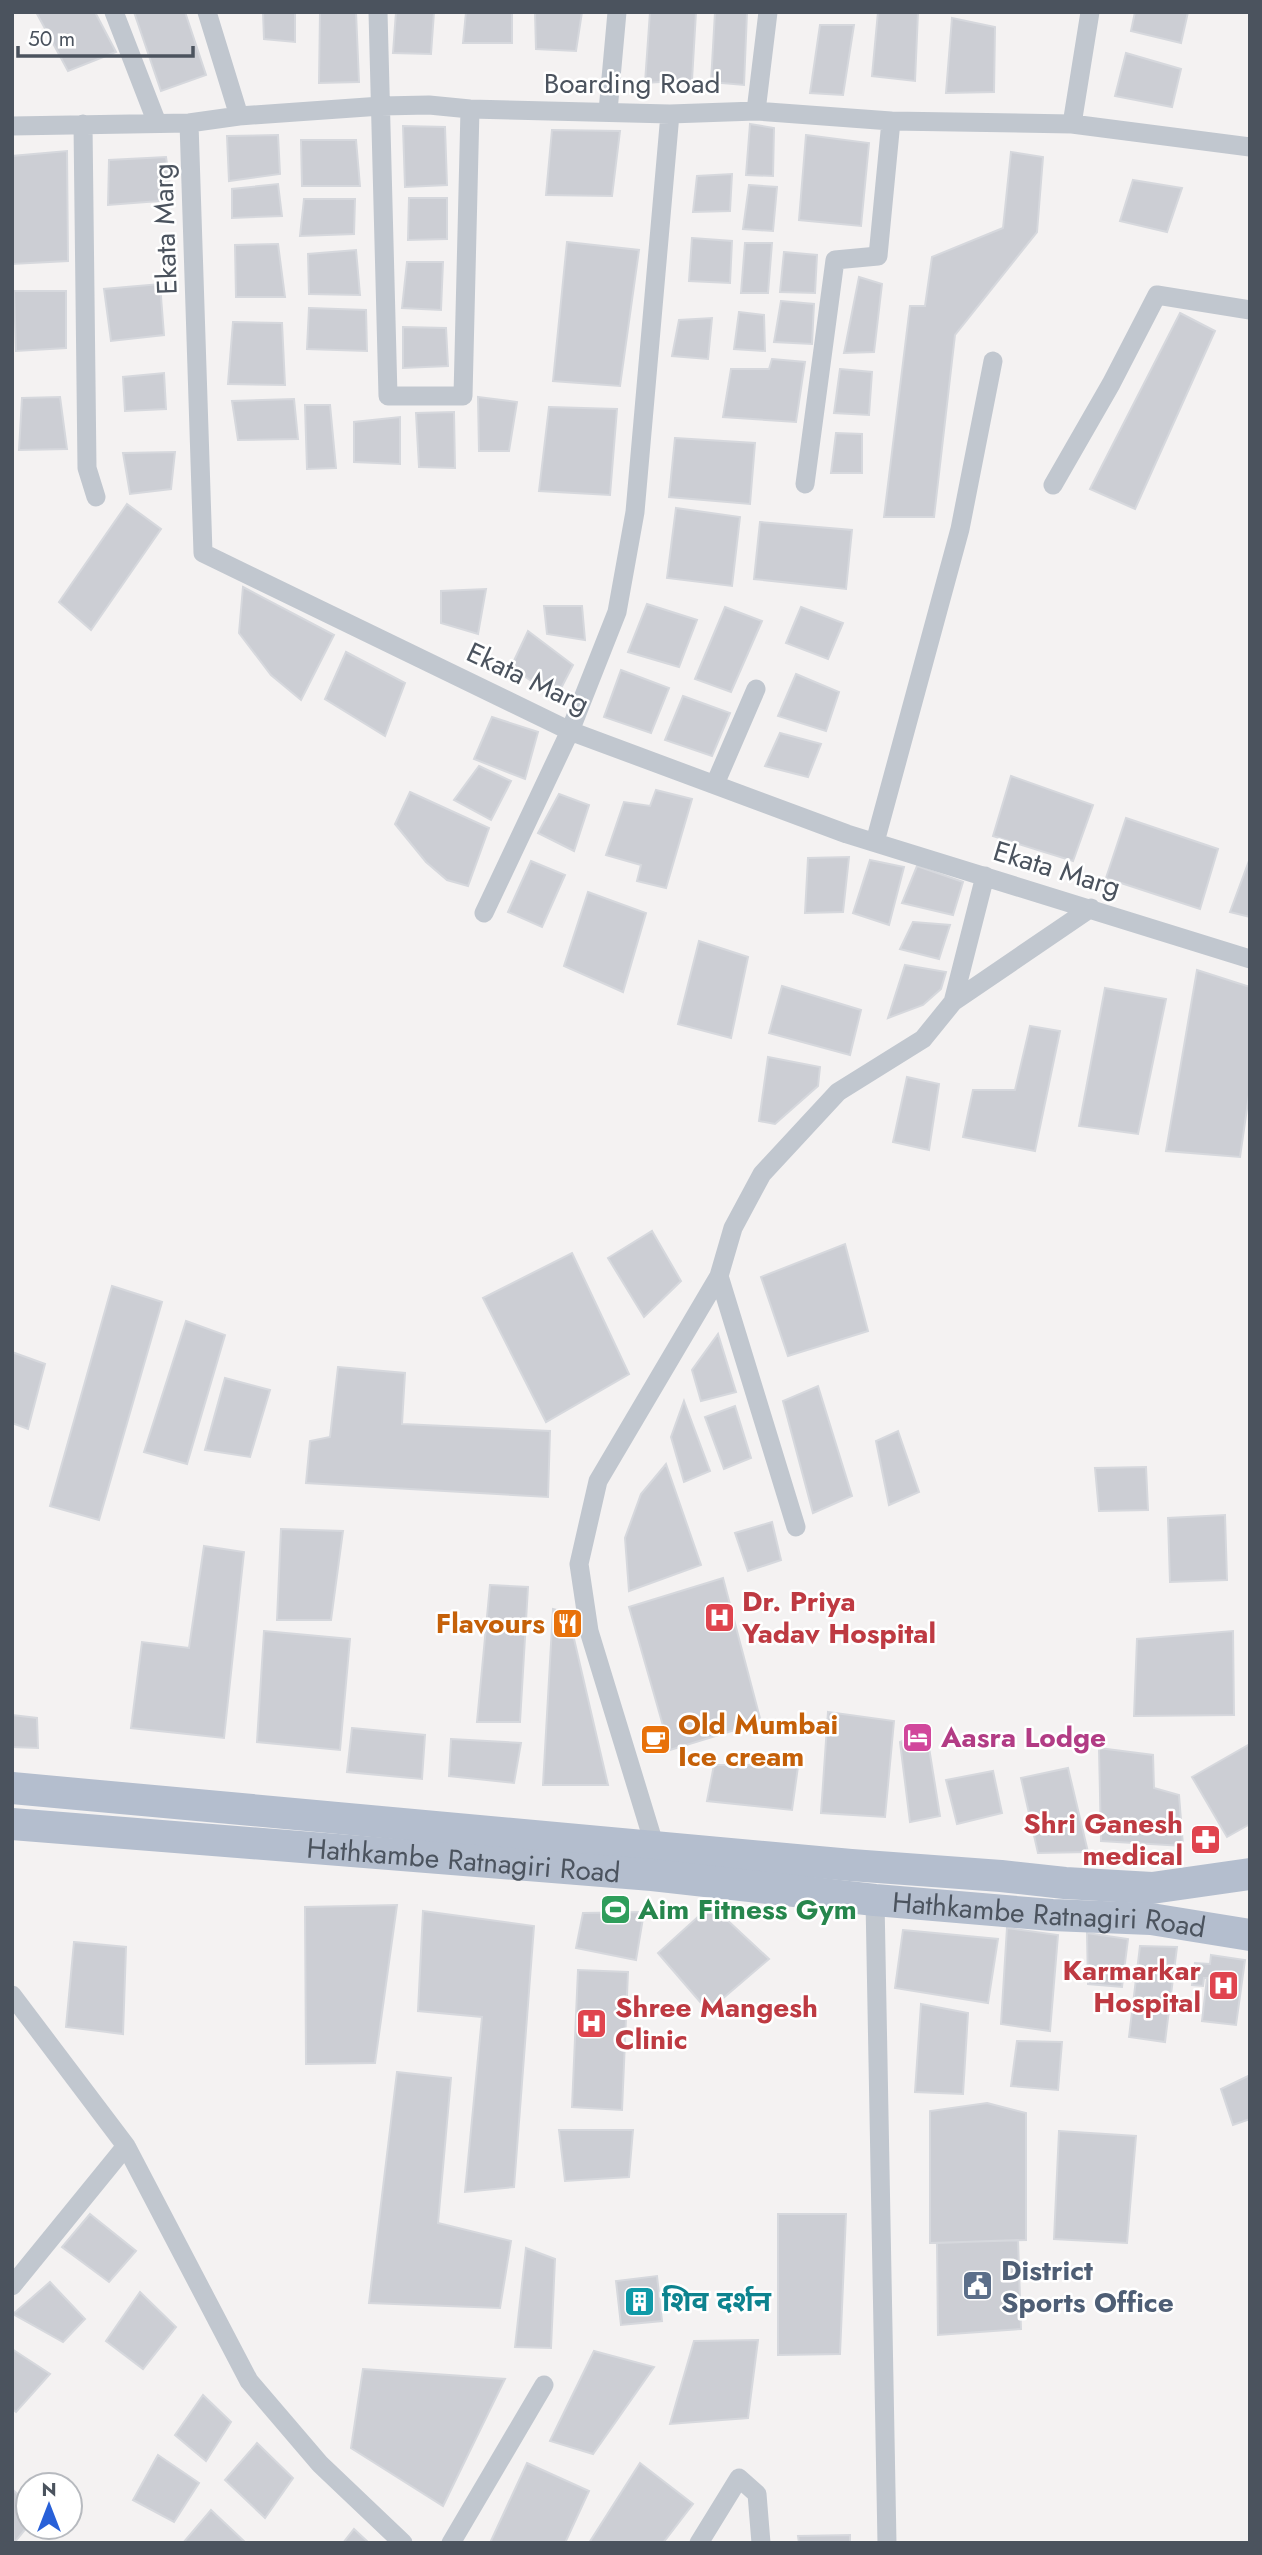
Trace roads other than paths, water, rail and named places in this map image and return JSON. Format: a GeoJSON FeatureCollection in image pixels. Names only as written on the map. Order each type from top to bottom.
{"type":"FeatureCollection","features":[{"type":"Feature","properties":{"kind":"main road"},"geometry":{"type":"LineString","coordinates":[[12,1788],[1065,1883],[1152,1888],[1250,1874]]}},
{"type":"Feature","properties":{"kind":"main road","name":"Hathkambe Ratnagiri Road"},"geometry":{"type":"LineString","coordinates":[[12,1824],[652,1875],[875,1900],[1052,1915],[1151,1919],[1250,1935]]}},
{"type":"Feature","properties":{"kind":"street"},"geometry":{"type":"LineString","coordinates":[[114,12],[157,122]]}},
{"type":"Feature","properties":{"kind":"street"},"geometry":{"type":"LineString","coordinates":[[207,12],[239,116]]}},
{"type":"Feature","properties":{"kind":"street"},"geometry":{"type":"LineString","coordinates":[[377,12],[388,396],[463,396],[470,109]]}},
{"type":"Feature","properties":{"kind":"street"},"geometry":{"type":"LineString","coordinates":[[608,111],[617,12]]}},
{"type":"Feature","properties":{"kind":"street"},"geometry":{"type":"LineString","coordinates":[[756,111],[768,12]]}},
{"type":"Feature","properties":{"kind":"street"},"geometry":{"type":"LineString","coordinates":[[1072,124],[1090,12]]}},
{"type":"Feature","properties":{"kind":"street","name":"Boarding Road"},"geometry":{"type":"LineString","coordinates":[[12,127],[189,123],[239,116],[429,105],[470,109],[670,114],[756,111],[891,121],[1072,124],[1250,147]]}},
{"type":"Feature","properties":{"kind":"street"},"geometry":{"type":"LineString","coordinates":[[484,913],[570,731],[617,612],[635,512],[670,114]]}},
{"type":"Feature","properties":{"kind":"street"},"geometry":{"type":"LineString","coordinates":[[805,484],[835,260],[878,256],[891,121]]}},
{"type":"Feature","properties":{"kind":"street","name":"Ekata Marg"},"geometry":{"type":"LineString","coordinates":[[189,123],[204,553],[570,731],[875,842],[1250,959]]}},
{"type":"Feature","properties":{"kind":"street"},"geometry":{"type":"LineString","coordinates":[[83,124],[87,468],[96,497]]}},
{"type":"Feature","properties":{"kind":"street"},"geometry":{"type":"LineString","coordinates":[[1054,485],[1157,295],[1250,310]]}},
{"type":"Feature","properties":{"kind":"street"},"geometry":{"type":"LineString","coordinates":[[875,842],[960,529],[993,360]]}},
{"type":"Feature","properties":{"kind":"street"},"geometry":{"type":"LineString","coordinates":[[715,785],[756,689]]}},
{"type":"Feature","properties":{"kind":"street"},"geometry":{"type":"LineString","coordinates":[[953,1002],[985,876]]}},
{"type":"Feature","properties":{"kind":"street"},"geometry":{"type":"LineString","coordinates":[[655,1847],[589,1631],[579,1564],[598,1481],[719,1276],[733,1228],[762,1174],[838,1092],[923,1039],[953,1002],[1091,908]]}},
{"type":"Feature","properties":{"kind":"street"},"geometry":{"type":"LineString","coordinates":[[719,1276],[796,1527]]}},
{"type":"Feature","properties":{"kind":"street"},"geometry":{"type":"LineString","coordinates":[[875,1900],[887,2543]]}},
{"type":"Feature","properties":{"kind":"street"},"geometry":{"type":"LineString","coordinates":[[12,1994],[126,2146],[249,2381],[320,2464],[403,2543]]}},
{"type":"Feature","properties":{"kind":"street"},"geometry":{"type":"LineString","coordinates":[[12,2286],[126,2146]]}},
{"type":"Feature","properties":{"kind":"street"},"geometry":{"type":"LineString","coordinates":[[452,2543],[544,2385]]}},
{"type":"Feature","properties":{"kind":"street"},"geometry":{"type":"LineString","coordinates":[[699,2543],[739,2478],[757,2494],[761,2543]]}},
{"type":"Feature","properties":{"kind":"place","name":"Dr. Priya Yadav Hospital"},"geometry":{"type":"Point","coordinates":[719,1617]}},
{"type":"Feature","properties":{"kind":"place","name":"Flavours"},"geometry":{"type":"Point","coordinates":[568,1623]}},
{"type":"Feature","properties":{"kind":"place","name":"Aasra Lodge"},"geometry":{"type":"Point","coordinates":[918,1737]}},
{"type":"Feature","properties":{"kind":"place","name":"Old Mumbai Ice cream"},"geometry":{"type":"Point","coordinates":[655,1740]}},
{"type":"Feature","properties":{"kind":"place","name":"Shri Ganesh medical"},"geometry":{"type":"Point","coordinates":[1206,1839]}},
{"type":"Feature","properties":{"kind":"place","name":"Aim Fitness Gym"},"geometry":{"type":"Point","coordinates":[615,1909]}},
{"type":"Feature","properties":{"kind":"place","name":"Karmarkar Hospital"},"geometry":{"type":"Point","coordinates":[1224,1986]}},
{"type":"Feature","properties":{"kind":"place","name":"Shree Mangesh Clinic"},"geometry":{"type":"Point","coordinates":[592,2023]}},
{"type":"Feature","properties":{"kind":"place","name":"District Sports Office"},"geometry":{"type":"Point","coordinates":[978,2286]}},
{"type":"Feature","properties":{"kind":"place","name":"शिव दर्शन"},"geometry":{"type":"Point","coordinates":[639,2301]}}]}
